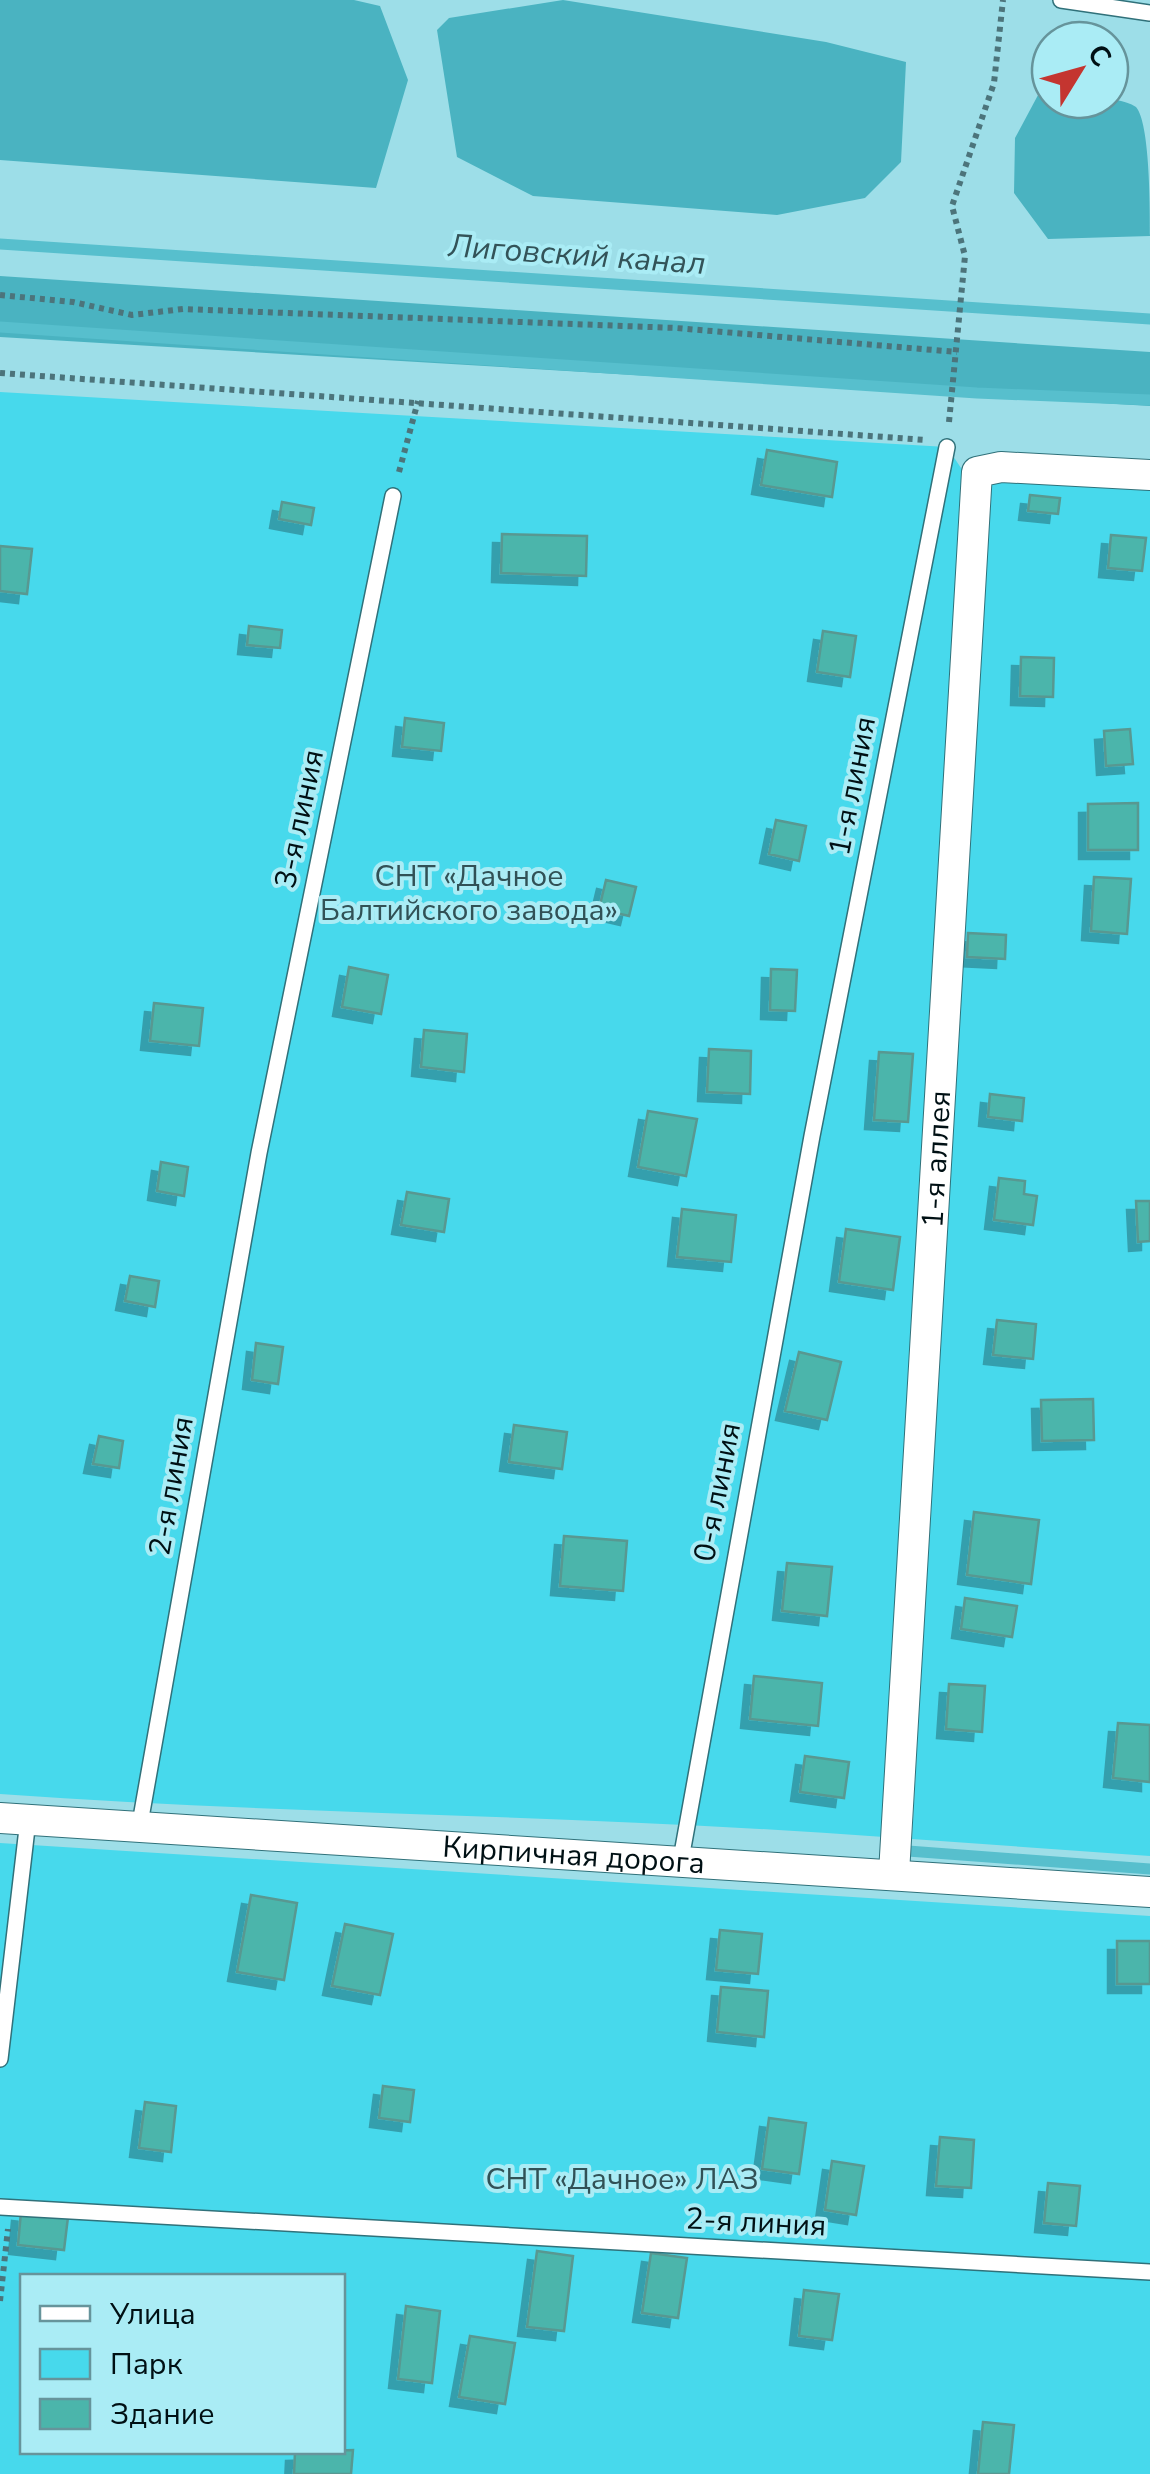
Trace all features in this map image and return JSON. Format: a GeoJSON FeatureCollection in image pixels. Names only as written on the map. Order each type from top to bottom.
{"type":"FeatureCollection","features":[{"type":"Feature","properties":{"kind":"street"},"geometry":{"type":"LineString","coordinates":[[989,469],[1150,475]]}},
{"type":"Feature","properties":{"kind":"street","name":"1-я аллея"},"geometry":{"type":"LineString","coordinates":[[894,1873],[989,469]]}},
{"type":"Feature","properties":{"kind":"street","name":"Кирпичная дорога"},"geometry":{"type":"LineString","coordinates":[[14,1819],[1150,1892]]}},
{"type":"Feature","properties":{"kind":"lane"},"geometry":{"type":"LineString","coordinates":[[1060,0],[1150,13]]}},
{"type":"Feature","properties":{"kind":"lane","name":"1-я линия"},"geometry":{"type":"LineString","coordinates":[[812,1136],[946,447]]}},
{"type":"Feature","properties":{"kind":"lane","name":"3-я линия"},"geometry":{"type":"LineString","coordinates":[[259,1153],[393,496]]}},
{"type":"Feature","properties":{"kind":"lane","name":"0-я линия"},"geometry":{"type":"LineString","coordinates":[[681,1859],[812,1136]]}},
{"type":"Feature","properties":{"kind":"lane","name":"2-я линия"},"geometry":{"type":"LineString","coordinates":[[139,1829],[259,1153]]}},
{"type":"Feature","properties":{"kind":"lane"},"geometry":{"type":"LineString","coordinates":[[0,2060],[14,1819]]}},
{"type":"Feature","properties":{"kind":"lane","name":"2-я линия"},"geometry":{"type":"LineString","coordinates":[[6,2207],[1150,2272]]}},
{"type":"Feature","properties":{"kind":"path"},"geometry":{"type":"LineString","coordinates":[[950,411],[965,256],[952,206],[994,82],[1004,0]]}},
{"type":"Feature","properties":{"kind":"path"},"geometry":{"type":"LineString","coordinates":[[0,295],[73,302],[132,315],[182,309],[676,328],[958,348]]}},
{"type":"Feature","properties":{"kind":"path"},"geometry":{"type":"LineString","coordinates":[[0,373],[963,442],[989,469]]}},
{"type":"Feature","properties":{"kind":"path"},"geometry":{"type":"LineString","coordinates":[[393,496],[418,400]]}},
{"type":"Feature","properties":{"kind":"path"},"geometry":{"type":"LineString","coordinates":[[0,2302],[6,2207]]}},
{"type":"Feature","properties":{"kind":"green space","name":"СНТ «Дачное Балтийского завода»"},"geometry":{"type":"Polygon","coordinates":[[[0,392],[947,447],[963,471],[884,1837],[0,1794],[0,392]]]}},
{"type":"Feature","properties":{"kind":"green space"},"geometry":{"type":"Polygon","coordinates":[[[989,480],[1150,489],[1150,1856],[912,1839],[989,480]]]}},
{"type":"Feature","properties":{"kind":"green space","name":"СНТ «Дачное» ЛАЗ"},"geometry":{"type":"Polygon","coordinates":[[[0,1843],[1150,1916],[1150,2474],[0,2474],[0,1843]]]}},
{"type":"Feature","properties":{"kind":"shaded area"},"geometry":{"type":"Polygon","coordinates":[[[0,0],[354,0],[380,6],[408,80],[376,188],[0,160],[0,0]]]}},
{"type":"Feature","properties":{"kind":"shaded area"},"geometry":{"type":"Polygon","coordinates":[[[563,0],[826,42],[906,62],[901,162],[865,198],[777,215],[533,196],[457,157],[437,30],[449,18],[563,0]]]}},
{"type":"Feature","properties":{"kind":"shaded area"},"geometry":{"type":"Polygon","coordinates":[[[1130,104],[1136,107],[1147,147],[1150,236],[1048,239],[1014,193],[1015,138],[1030,110],[1030,120],[1130,120],[1130,104]]]}},
{"type":"Feature","properties":{"kind":"shaded area"},"geometry":{"type":"Polygon","coordinates":[[[0,276],[1150,352],[1150,406],[0,337],[0,276]]]}},
{"type":"Feature","properties":{"kind":"building"},"geometry":{"type":"Polygon","coordinates":[[[767,450],[837,462],[832,497],[761,485],[767,450]]]}},
{"type":"Feature","properties":{"kind":"building"},"geometry":{"type":"Polygon","coordinates":[[[1030,495],[1060,498],[1058,514],[1028,511],[1030,495]]]}},
{"type":"Feature","properties":{"kind":"building"},"geometry":{"type":"Polygon","coordinates":[[[282,502],[314,508],[311,525],[279,519],[282,502]]]}},
{"type":"Feature","properties":{"kind":"building"},"geometry":{"type":"Polygon","coordinates":[[[502,534],[587,536],[586,576],[501,573],[502,534]]]}},
{"type":"Feature","properties":{"kind":"building"},"geometry":{"type":"Polygon","coordinates":[[[1111,535],[1146,538],[1142,571],[1108,568],[1111,535]]]}},
{"type":"Feature","properties":{"kind":"building"},"geometry":{"type":"Polygon","coordinates":[[[0,546],[32,549],[27,594],[0,591],[0,546]]]}},
{"type":"Feature","properties":{"kind":"building"},"geometry":{"type":"Polygon","coordinates":[[[249,626],[282,630],[280,648],[247,645],[249,626]]]}},
{"type":"Feature","properties":{"kind":"building"},"geometry":{"type":"Polygon","coordinates":[[[823,631],[856,636],[850,677],[817,672],[823,631]]]}},
{"type":"Feature","properties":{"kind":"building"},"geometry":{"type":"Polygon","coordinates":[[[1021,657],[1054,658],[1053,697],[1020,696],[1021,657]]]}},
{"type":"Feature","properties":{"kind":"building"},"geometry":{"type":"Polygon","coordinates":[[[405,718],[444,723],[441,751],[402,747],[405,718]]]}},
{"type":"Feature","properties":{"kind":"building"},"geometry":{"type":"Polygon","coordinates":[[[1130,729],[1133,764],[1106,766],[1104,731],[1130,729]]]}},
{"type":"Feature","properties":{"kind":"building"},"geometry":{"type":"Polygon","coordinates":[[[1138,803],[1138,850],[1088,850],[1088,804],[1138,803]]]}},
{"type":"Feature","properties":{"kind":"building"},"geometry":{"type":"Polygon","coordinates":[[[776,820],[806,826],[799,861],[769,854],[776,820]]]}},
{"type":"Feature","properties":{"kind":"building"},"geometry":{"type":"Polygon","coordinates":[[[1094,877],[1131,879],[1127,934],[1091,931],[1094,877]]]}},
{"type":"Feature","properties":{"kind":"building"},"geometry":{"type":"Polygon","coordinates":[[[606,880],[636,887],[629,916],[599,909],[606,880]]]}},
{"type":"Feature","properties":{"kind":"building"},"geometry":{"type":"Polygon","coordinates":[[[968,933],[1006,935],[1005,959],[967,957],[968,933]]]}},
{"type":"Feature","properties":{"kind":"building"},"geometry":{"type":"Polygon","coordinates":[[[349,967],[388,975],[381,1014],[342,1007],[349,967]]]}},
{"type":"Feature","properties":{"kind":"building"},"geometry":{"type":"Polygon","coordinates":[[[771,969],[797,970],[795,1011],[770,1010],[771,969]]]}},
{"type":"Feature","properties":{"kind":"building"},"geometry":{"type":"Polygon","coordinates":[[[154,1003],[203,1008],[199,1046],[150,1041],[154,1003]]]}},
{"type":"Feature","properties":{"kind":"building"},"geometry":{"type":"Polygon","coordinates":[[[424,1030],[467,1034],[464,1072],[421,1067],[424,1030]]]}},
{"type":"Feature","properties":{"kind":"building"},"geometry":{"type":"Polygon","coordinates":[[[709,1049],[751,1051],[750,1094],[707,1092],[709,1049]]]}},
{"type":"Feature","properties":{"kind":"building"},"geometry":{"type":"Polygon","coordinates":[[[879,1052],[913,1054],[908,1122],[874,1120],[879,1052]]]}},
{"type":"Feature","properties":{"kind":"building"},"geometry":{"type":"Polygon","coordinates":[[[990,1094],[1024,1098],[1022,1121],[988,1117],[990,1094]]]}},
{"type":"Feature","properties":{"kind":"building"},"geometry":{"type":"Polygon","coordinates":[[[648,1111],[697,1119],[686,1176],[638,1167],[648,1111]]]}},
{"type":"Feature","properties":{"kind":"building"},"geometry":{"type":"Polygon","coordinates":[[[161,1162],[188,1167],[184,1196],[157,1191],[161,1162]]]}},
{"type":"Feature","properties":{"kind":"building"},"geometry":{"type":"Polygon","coordinates":[[[999,1178],[1025,1181],[1024,1194],[1037,1196],[1033,1225],[994,1220],[999,1178]]]}},
{"type":"Feature","properties":{"kind":"building"},"geometry":{"type":"Polygon","coordinates":[[[407,1192],[449,1199],[444,1232],[401,1225],[407,1192]]]}},
{"type":"Feature","properties":{"kind":"building"},"geometry":{"type":"Polygon","coordinates":[[[1136,1201],[1150,1201],[1150,1241],[1138,1242],[1136,1201]]]}},
{"type":"Feature","properties":{"kind":"building"},"geometry":{"type":"Polygon","coordinates":[[[682,1209],[736,1215],[731,1262],[677,1257],[682,1209]]]}},
{"type":"Feature","properties":{"kind":"building"},"geometry":{"type":"Polygon","coordinates":[[[846,1229],[900,1237],[893,1290],[839,1282],[846,1229]]]}},
{"type":"Feature","properties":{"kind":"building"},"geometry":{"type":"Polygon","coordinates":[[[130,1276],[159,1281],[155,1307],[125,1301],[130,1276]]]}},
{"type":"Feature","properties":{"kind":"building"},"geometry":{"type":"Polygon","coordinates":[[[997,1320],[1036,1324],[1033,1359],[993,1355],[997,1320]]]}},
{"type":"Feature","properties":{"kind":"building"},"geometry":{"type":"Polygon","coordinates":[[[256,1343],[283,1347],[278,1384],[252,1380],[256,1343]]]}},
{"type":"Feature","properties":{"kind":"building"},"geometry":{"type":"Polygon","coordinates":[[[799,1352],[841,1362],[827,1420],[785,1411],[799,1352]]]}},
{"type":"Feature","properties":{"kind":"building"},"geometry":{"type":"Polygon","coordinates":[[[1093,1399],[1094,1440],[1042,1441],[1041,1400],[1093,1399]]]}},
{"type":"Feature","properties":{"kind":"building"},"geometry":{"type":"Polygon","coordinates":[[[514,1425],[567,1432],[562,1469],[509,1462],[514,1425]]]}},
{"type":"Feature","properties":{"kind":"building"},"geometry":{"type":"Polygon","coordinates":[[[99,1436],[123,1441],[119,1468],[93,1464],[99,1436]]]}},
{"type":"Feature","properties":{"kind":"building"},"geometry":{"type":"Polygon","coordinates":[[[974,1512],[1039,1520],[1031,1584],[967,1575],[974,1512]]]}},
{"type":"Feature","properties":{"kind":"building"},"geometry":{"type":"Polygon","coordinates":[[[564,1536],[627,1541],[623,1591],[560,1586],[564,1536]]]}},
{"type":"Feature","properties":{"kind":"building"},"geometry":{"type":"Polygon","coordinates":[[[787,1563],[832,1567],[827,1616],[782,1611],[787,1563]]]}},
{"type":"Feature","properties":{"kind":"building"},"geometry":{"type":"Polygon","coordinates":[[[965,1598],[1017,1606],[1012,1637],[961,1629],[965,1598]]]}},
{"type":"Feature","properties":{"kind":"building"},"geometry":{"type":"Polygon","coordinates":[[[754,1676],[822,1683],[818,1726],[750,1719],[754,1676]]]}},
{"type":"Feature","properties":{"kind":"building"},"geometry":{"type":"Polygon","coordinates":[[[949,1684],[985,1686],[982,1732],[946,1729],[949,1684]]]}},
{"type":"Feature","properties":{"kind":"building"},"geometry":{"type":"Polygon","coordinates":[[[1118,1723],[1150,1725],[1150,1782],[1113,1778],[1118,1723]]]}},
{"type":"Feature","properties":{"kind":"building"},"geometry":{"type":"Polygon","coordinates":[[[805,1756],[849,1762],[844,1798],[800,1792],[805,1756]]]}},
{"type":"Feature","properties":{"kind":"building"},"geometry":{"type":"Polygon","coordinates":[[[251,1895],[297,1903],[284,1980],[237,1972],[251,1895]]]}},
{"type":"Feature","properties":{"kind":"building"},"geometry":{"type":"Polygon","coordinates":[[[345,1924],[393,1934],[380,1995],[332,1986],[345,1924]]]}},
{"type":"Feature","properties":{"kind":"building"},"geometry":{"type":"Polygon","coordinates":[[[720,1930],[762,1934],[758,1974],[716,1970],[720,1930]]]}},
{"type":"Feature","properties":{"kind":"building"},"geometry":{"type":"Polygon","coordinates":[[[1117,1941],[1150,1941],[1150,1984],[1117,1984],[1117,1941]]]}},
{"type":"Feature","properties":{"kind":"building"},"geometry":{"type":"Polygon","coordinates":[[[721,1987],[768,1991],[764,2037],[717,2032],[721,1987]]]}},
{"type":"Feature","properties":{"kind":"building"},"geometry":{"type":"Polygon","coordinates":[[[383,2086],[414,2090],[410,2122],[379,2118],[383,2086]]]}},
{"type":"Feature","properties":{"kind":"building"},"geometry":{"type":"Polygon","coordinates":[[[145,2102],[176,2106],[171,2152],[139,2148],[145,2102]]]}},
{"type":"Feature","properties":{"kind":"building"},"geometry":{"type":"Polygon","coordinates":[[[769,2118],[806,2123],[799,2174],[762,2169],[769,2118]]]}},
{"type":"Feature","properties":{"kind":"building"},"geometry":{"type":"Polygon","coordinates":[[[940,2137],[974,2140],[971,2188],[936,2186],[940,2137]]]}},
{"type":"Feature","properties":{"kind":"building"},"geometry":{"type":"Polygon","coordinates":[[[832,2161],[864,2166],[856,2215],[825,2210],[832,2161]]]}},
{"type":"Feature","properties":{"kind":"building"},"geometry":{"type":"Polygon","coordinates":[[[1048,2183],[1080,2186],[1076,2226],[1044,2223],[1048,2183]]]}},
{"type":"Feature","properties":{"kind":"building"},"geometry":{"type":"Polygon","coordinates":[[[21,2212],[68,2217],[64,2250],[18,2245],[21,2212]]]}},
{"type":"Feature","properties":{"kind":"building"},"geometry":{"type":"Polygon","coordinates":[[[537,2251],[573,2256],[564,2331],[527,2327],[537,2251]]]}},
{"type":"Feature","properties":{"kind":"building"},"geometry":{"type":"Polygon","coordinates":[[[651,2253],[687,2258],[678,2318],[642,2313],[651,2253]]]}},
{"type":"Feature","properties":{"kind":"building"},"geometry":{"type":"Polygon","coordinates":[[[804,2290],[839,2294],[832,2340],[799,2336],[804,2290]]]}},
{"type":"Feature","properties":{"kind":"building"},"geometry":{"type":"Polygon","coordinates":[[[406,2306],[440,2311],[432,2383],[398,2379],[406,2306]]]}},
{"type":"Feature","properties":{"kind":"building"},"geometry":{"type":"Polygon","coordinates":[[[470,2336],[515,2343],[505,2404],[459,2397],[470,2336]]]}},
{"type":"Feature","properties":{"kind":"building"},"geometry":{"type":"Polygon","coordinates":[[[983,2422],[1014,2425],[1009,2474],[978,2474],[983,2422]]]}},
{"type":"Feature","properties":{"kind":"building"},"geometry":{"type":"Polygon","coordinates":[[[345,2450],[353,2450],[351,2474],[294,2474],[295,2454],[345,2454],[345,2450]]]}},
{"type":"Feature","properties":{"kind":"waterway","name":"Лиговский канал"},"geometry":{"type":"LineString","coordinates":[[0,244],[1150,319]]}},
{"type":"Feature","properties":{"kind":"waterway"},"geometry":{"type":"LineString","coordinates":[[0,327],[977,393],[1150,400]]}},
{"type":"Feature","properties":{"kind":"waterway"},"geometry":{"type":"LineString","coordinates":[[908,1851],[1150,1869]]}}]}
